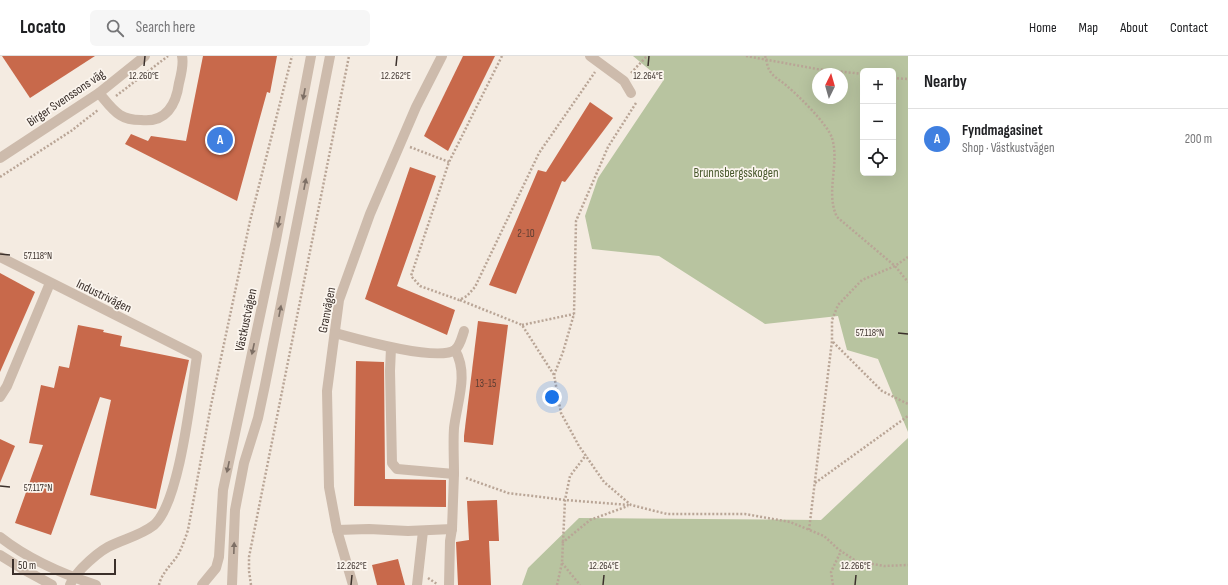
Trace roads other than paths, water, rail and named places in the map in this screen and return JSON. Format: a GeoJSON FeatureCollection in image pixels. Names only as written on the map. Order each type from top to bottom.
{"type":"FeatureCollection","features":[{"type":"Feature","properties":{"kind":"street","name":"Birger Svenssons väg"},"geometry":{"type":"LineString","coordinates":[[0,158],[99,93],[145,56]]}},
{"type":"Feature","properties":{"kind":"street"},"geometry":{"type":"LineString","coordinates":[[99,93],[120,115],[132,120],[143,121],[158,119],[166,114],[172,106],[178,93],[183,63],[182,56]]}},
{"type":"Feature","properties":{"kind":"street","name":"Västkustvägen"},"geometry":{"type":"LineString","coordinates":[[202,585],[216,568],[219,557],[223,490],[276,240],[311,56]]}},
{"type":"Feature","properties":{"kind":"street"},"geometry":{"type":"LineString","coordinates":[[232,585],[235,510],[244,463],[258,418],[265,385],[330,56]]}},
{"type":"Feature","properties":{"kind":"street","name":"Granvägen"},"geometry":{"type":"LineString","coordinates":[[353,585],[337,530],[329,487],[327,392],[339,300],[370,214],[416,107],[442,56]]}},
{"type":"Feature","properties":{"kind":"street"},"geometry":{"type":"LineString","coordinates":[[590,56],[624,81],[631,93]]}},
{"type":"Feature","properties":{"kind":"street","name":"Industrivägen"},"geometry":{"type":"LineString","coordinates":[[0,257],[197,356],[179,468],[164,511],[154,524],[138,535],[108,547],[93,556],[71,581]]}},
{"type":"Feature","properties":{"kind":"street"},"geometry":{"type":"LineString","coordinates":[[0,397],[7,386],[50,283]]}},
{"type":"Feature","properties":{"kind":"street"},"geometry":{"type":"LineString","coordinates":[[335,333],[391,348],[443,354],[455,350],[461,342],[464,331]]}},
{"type":"Feature","properties":{"kind":"street"},"geometry":{"type":"LineString","coordinates":[[391,348],[392,463],[398,469],[454,474]]}},
{"type":"Feature","properties":{"kind":"street"},"geometry":{"type":"LineString","coordinates":[[449,585],[454,474],[454,428],[462,376],[461,362],[455,350]]}},
{"type":"Feature","properties":{"kind":"street"},"geometry":{"type":"LineString","coordinates":[[337,530],[452,530]]}},
{"type":"Feature","properties":{"kind":"street"},"geometry":{"type":"LineString","coordinates":[[417,585],[423,531]]}},
{"type":"Feature","properties":{"kind":"street"},"geometry":{"type":"LineString","coordinates":[[0,537],[71,581],[96,585]]}},
{"type":"Feature","properties":{"kind":"street"},"geometry":{"type":"LineString","coordinates":[[0,555],[52,585]]}},
{"type":"Feature","properties":{"kind":"place","name":"Fyndmagasinet"},"geometry":{"type":"Point","coordinates":[220,140]}},
{"type":"Feature","properties":{"kind":"park label","name":"Brunnsbergsskogen"},"geometry":{"type":"Point","coordinates":[736,173]}}]}
